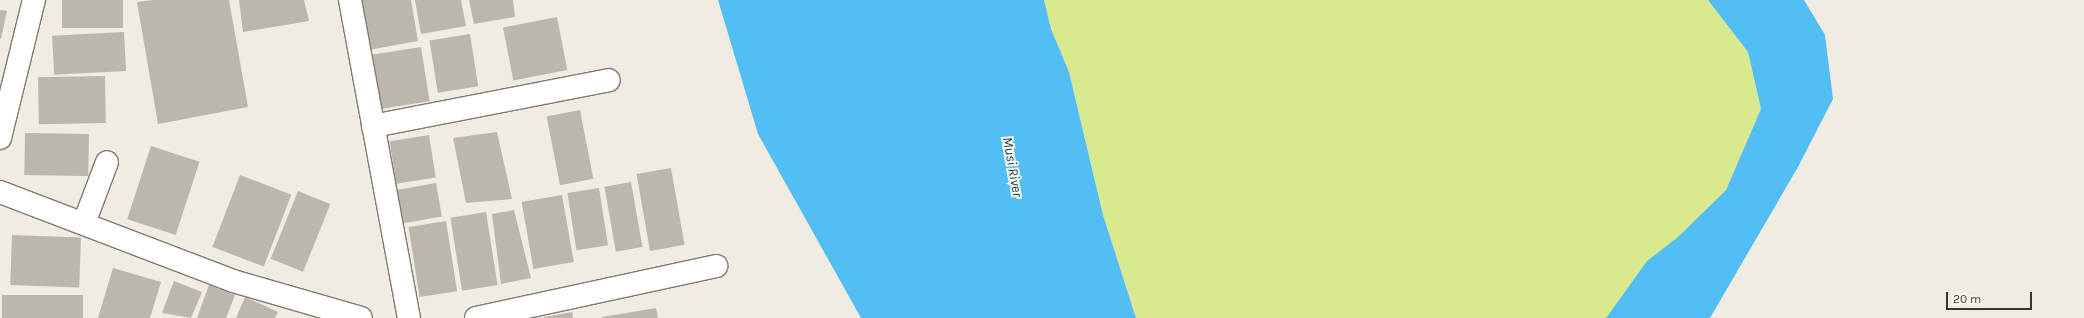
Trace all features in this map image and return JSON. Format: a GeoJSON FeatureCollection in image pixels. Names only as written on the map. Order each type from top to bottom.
{"type":"FeatureCollection","features":[{"type":"Feature","properties":{"kind":"street"},"geometry":{"type":"LineString","coordinates":[[0,138],[34,0]]}},
{"type":"Feature","properties":{"kind":"street"},"geometry":{"type":"LineString","coordinates":[[350,0],[409,318]]}},
{"type":"Feature","properties":{"kind":"street"},"geometry":{"type":"LineString","coordinates":[[374,126],[609,80]]}},
{"type":"Feature","properties":{"kind":"street"},"geometry":{"type":"LineString","coordinates":[[84,223],[107,162]]}},
{"type":"Feature","properties":{"kind":"street"},"geometry":{"type":"LineString","coordinates":[[0,192],[233,281],[297,310],[361,318]]}},
{"type":"Feature","properties":{"kind":"street"},"geometry":{"type":"LineString","coordinates":[[476,318],[716,266]]}},
{"type":"Feature","properties":{"kind":"green space"},"geometry":{"type":"Polygon","coordinates":[[[1044,0],[1708,0],[1748,52],[1761,109],[1726,190],[1678,237],[1647,261],[1606,318],[1136,318],[1103,215],[1069,72],[1051,29],[1044,0]]]}},
{"type":"Feature","properties":{"kind":"water","name":"Musi River"},"geometry":{"type":"Polygon","coordinates":[[[718,0],[1044,0],[1051,29],[1069,72],[1103,215],[1136,318],[861,318],[758,134],[718,0]]]}},
{"type":"Feature","properties":{"kind":"water"},"geometry":{"type":"Polygon","coordinates":[[[1708,0],[1804,0],[1825,35],[1833,99],[1798,167],[1710,318],[1606,318],[1647,261],[1678,237],[1726,190],[1761,109],[1748,52],[1708,0]]]}},
{"type":"Feature","properties":{"kind":"building"},"geometry":{"type":"Polygon","coordinates":[[[62,0],[123,0],[123,28],[62,28],[62,0]]]}},
{"type":"Feature","properties":{"kind":"building"},"geometry":{"type":"Polygon","coordinates":[[[153,0],[229,0],[248,107],[158,124],[137,2],[153,0]]]}},
{"type":"Feature","properties":{"kind":"building"},"geometry":{"type":"Polygon","coordinates":[[[239,0],[304,0],[309,21],[243,32],[239,0]]]}},
{"type":"Feature","properties":{"kind":"building"},"geometry":{"type":"Polygon","coordinates":[[[359,0],[411,0],[418,41],[368,50],[359,0]]]}},
{"type":"Feature","properties":{"kind":"building"},"geometry":{"type":"Polygon","coordinates":[[[415,0],[461,0],[466,26],[421,34],[415,0]]]}},
{"type":"Feature","properties":{"kind":"building"},"geometry":{"type":"Polygon","coordinates":[[[469,0],[513,0],[515,17],[474,24],[469,0]]]}},
{"type":"Feature","properties":{"kind":"building"},"geometry":{"type":"Polygon","coordinates":[[[0,10],[7,11],[1,39],[0,38],[0,10]]]}},
{"type":"Feature","properties":{"kind":"building"},"geometry":{"type":"Polygon","coordinates":[[[557,17],[567,70],[513,81],[503,27],[557,17]]]}},
{"type":"Feature","properties":{"kind":"building"},"geometry":{"type":"Polygon","coordinates":[[[124,32],[126,71],[54,75],[52,36],[124,32]]]}},
{"type":"Feature","properties":{"kind":"building"},"geometry":{"type":"Polygon","coordinates":[[[470,34],[478,86],[438,93],[430,40],[470,34]]]}},
{"type":"Feature","properties":{"kind":"building"},"geometry":{"type":"Polygon","coordinates":[[[421,47],[430,101],[377,110],[369,55],[421,47]]]}},
{"type":"Feature","properties":{"kind":"building"},"geometry":{"type":"Polygon","coordinates":[[[105,76],[106,123],[39,124],[38,77],[105,76]]]}},
{"type":"Feature","properties":{"kind":"building"},"geometry":{"type":"Polygon","coordinates":[[[580,110],[593,179],[560,185],[547,116],[580,110]]]}},
{"type":"Feature","properties":{"kind":"building"},"geometry":{"type":"Polygon","coordinates":[[[497,132],[512,199],[466,203],[453,138],[497,132]]]}},
{"type":"Feature","properties":{"kind":"building"},"geometry":{"type":"Polygon","coordinates":[[[25,133],[89,134],[88,176],[24,175],[25,133]]]}},
{"type":"Feature","properties":{"kind":"building"},"geometry":{"type":"Polygon","coordinates":[[[429,135],[436,177],[396,184],[389,141],[429,135]]]}},
{"type":"Feature","properties":{"kind":"building"},"geometry":{"type":"Polygon","coordinates":[[[151,146],[200,162],[176,235],[127,219],[151,146]]]}},
{"type":"Feature","properties":{"kind":"building"},"geometry":{"type":"Polygon","coordinates":[[[671,168],[685,245],[650,251],[637,174],[671,168]]]}},
{"type":"Feature","properties":{"kind":"building"},"geometry":{"type":"Polygon","coordinates":[[[240,175],[291,195],[264,267],[212,247],[240,175]]]}},
{"type":"Feature","properties":{"kind":"building"},"geometry":{"type":"Polygon","coordinates":[[[631,182],[642,247],[616,252],[604,187],[631,182]]]}},
{"type":"Feature","properties":{"kind":"building"},"geometry":{"type":"Polygon","coordinates":[[[436,183],[442,216],[400,224],[394,190],[436,183]]]}},
{"type":"Feature","properties":{"kind":"building"},"geometry":{"type":"Polygon","coordinates":[[[599,188],[608,245],[576,250],[567,193],[599,188]]]}},
{"type":"Feature","properties":{"kind":"building"},"geometry":{"type":"Polygon","coordinates":[[[298,191],[330,204],[303,272],[271,259],[298,191]]]}},
{"type":"Feature","properties":{"kind":"building"},"geometry":{"type":"Polygon","coordinates":[[[562,195],[574,262],[533,269],[522,202],[562,195]]]}},
{"type":"Feature","properties":{"kind":"building"},"geometry":{"type":"Polygon","coordinates":[[[514,210],[531,278],[501,284],[492,214],[514,210]]]}},
{"type":"Feature","properties":{"kind":"building"},"geometry":{"type":"Polygon","coordinates":[[[486,212],[498,285],[462,291],[450,218],[486,212]]]}},
{"type":"Feature","properties":{"kind":"building"},"geometry":{"type":"Polygon","coordinates":[[[446,221],[457,291],[420,297],[408,227],[446,221]]]}},
{"type":"Feature","properties":{"kind":"building"},"geometry":{"type":"Polygon","coordinates":[[[12,235],[81,237],[79,287],[10,285],[12,235]]]}},
{"type":"Feature","properties":{"kind":"building"},"geometry":{"type":"Polygon","coordinates":[[[113,268],[161,282],[150,318],[98,318],[113,268]]]}},
{"type":"Feature","properties":{"kind":"building"},"geometry":{"type":"Polygon","coordinates":[[[174,281],[202,292],[191,318],[162,313],[174,281]]]}},
{"type":"Feature","properties":{"kind":"building"},"geometry":{"type":"Polygon","coordinates":[[[209,285],[235,295],[226,318],[197,318],[209,285]]]}},
{"type":"Feature","properties":{"kind":"building"},"geometry":{"type":"Polygon","coordinates":[[[2,295],[83,295],[83,318],[2,318],[2,295]]]}},
{"type":"Feature","properties":{"kind":"building"},"geometry":{"type":"Polygon","coordinates":[[[245,297],[278,312],[275,318],[236,318],[245,297]]]}},
{"type":"Feature","properties":{"kind":"building"},"geometry":{"type":"Polygon","coordinates":[[[656,308],[658,318],[602,318],[602,317],[656,308]]]}},
{"type":"Feature","properties":{"kind":"building"},"geometry":{"type":"Polygon","coordinates":[[[572,312],[573,318],[544,318],[544,317],[572,312]]]}}]}
